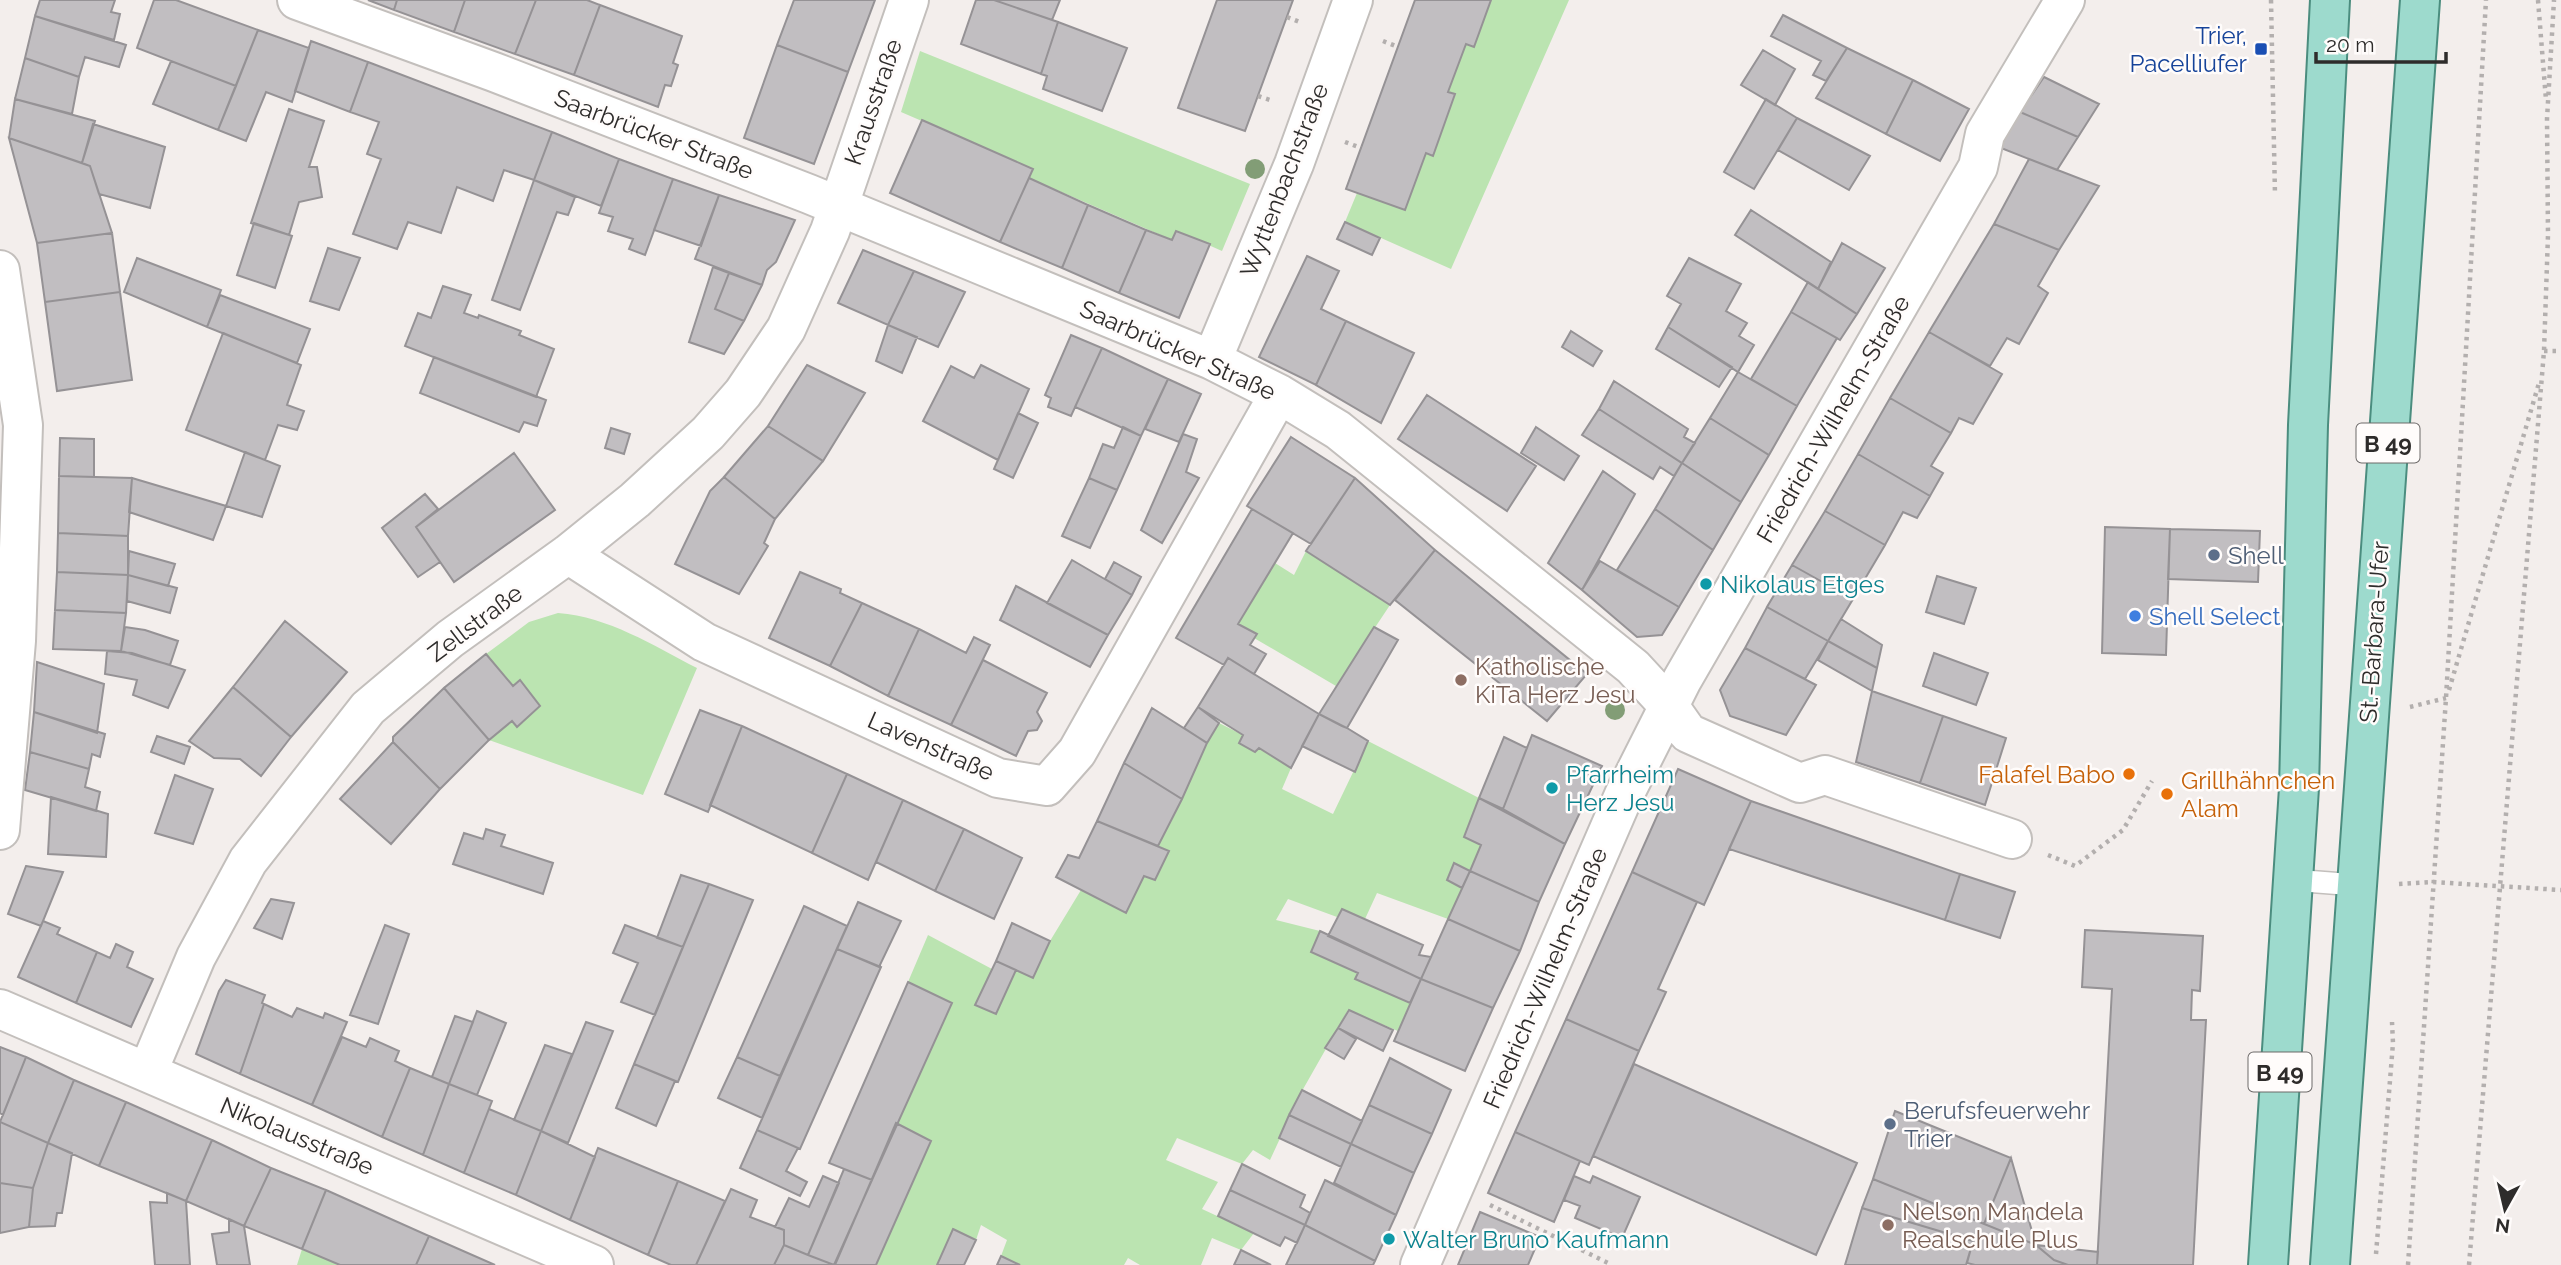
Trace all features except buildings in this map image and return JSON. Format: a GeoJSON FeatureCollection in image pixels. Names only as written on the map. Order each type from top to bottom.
{"type":"FeatureCollection","features":[{"type":"Feature","properties":{"kind":"main road","name":"B 49"},"geometry":{"type":"LineString","coordinates":[[2268,1265],[2299,788],[2308,425],[2330,0]]}},
{"type":"Feature","properties":{"kind":"main road","name":"St.-Barbara-Ufer"},"geometry":{"type":"LineString","coordinates":[[2330,1265],[2420,0]]}},
{"type":"Feature","properties":{"kind":"street","name":"Saarbrücker Straße"},"geometry":{"type":"LineString","coordinates":[[298,0],[494,72],[838,205],[1212,360],[1279,394],[1338,430],[1633,667],[1670,706],[1688,733],[1800,783],[1825,775],[2012,839]]}},
{"type":"Feature","properties":{"kind":"street","name":"Krausstraße"},"geometry":{"type":"LineString","coordinates":[[838,205],[909,0]]}},
{"type":"Feature","properties":{"kind":"street","name":"Wyttenbachstraße"},"geometry":{"type":"LineString","coordinates":[[1212,360],[1294,164],[1353,0]]}},
{"type":"Feature","properties":{"kind":"street","name":"Friedrich-Wilhelm-Straße"},"geometry":{"type":"LineString","coordinates":[[1420,1265],[1624,795],[1670,706],[1978,167],[1985,134],[2065,0]]}},
{"type":"Feature","properties":{"kind":"street","name":"Zellstraße"},"geometry":{"type":"LineString","coordinates":[[148,1071],[195,957],[248,861],[368,708],[450,639],[568,554],[635,500],[708,433],[743,393],[786,329],[830,231],[838,205]]}},
{"type":"Feature","properties":{"kind":"street"},"geometry":{"type":"LineString","coordinates":[[0,270],[23,425],[16,641],[0,830]]}},
{"type":"Feature","properties":{"kind":"street","name":"Lavenstraße"},"geometry":{"type":"LineString","coordinates":[[568,554],[704,642],[998,778],[1047,786],[1077,752],[1279,394]]}},
{"type":"Feature","properties":{"kind":"street","name":"Nikolausstraße"},"geometry":{"type":"LineString","coordinates":[[0,1009],[594,1265]]}},
{"type":"Feature","properties":{"kind":"lane"},"geometry":{"type":"LineString","coordinates":[[2292,880],[2356,885]]}},
{"type":"Feature","properties":{"kind":"path"},"geometry":{"type":"LineString","coordinates":[[2408,1265],[2446,698],[2486,0]]}},
{"type":"Feature","properties":{"kind":"path"},"geometry":{"type":"LineString","coordinates":[[2469,1265],[2544,351],[2548,235],[2547,119],[2538,0]]}},
{"type":"Feature","properties":{"kind":"path"},"geometry":{"type":"LineString","coordinates":[[2547,119],[2554,0]]}},
{"type":"Feature","properties":{"kind":"path"},"geometry":{"type":"LineString","coordinates":[[2544,351],[2561,351]]}},
{"type":"Feature","properties":{"kind":"path"},"geometry":{"type":"LineString","coordinates":[[2446,698],[2542,373]]}},
{"type":"Feature","properties":{"kind":"path"},"geometry":{"type":"LineString","coordinates":[[2409,708],[2446,698]]}},
{"type":"Feature","properties":{"kind":"path"},"geometry":{"type":"LineString","coordinates":[[2074,866],[2123,830],[2152,781]]}},
{"type":"Feature","properties":{"kind":"path"},"geometry":{"type":"LineString","coordinates":[[2432,882],[2561,890]]}},
{"type":"Feature","properties":{"kind":"path"},"geometry":{"type":"LineString","coordinates":[[1454,1188],[1612,1265]]}},
{"type":"Feature","properties":{"kind":"green space"},"geometry":{"type":"Polygon","coordinates":[[[1491,0],[1569,0],[1451,269],[1345,222],[1357,193],[1405,210],[1426,153],[1432,155],[1454,94],[1448,92],[1466,44],[1474,47],[1491,0]]]}},
{"type":"Feature","properties":{"kind":"green space"},"geometry":{"type":"Polygon","coordinates":[[[920,51],[1250,184],[1222,251],[1177,231],[1172,240],[1029,178],[1033,169],[901,112],[920,51]]]}},
{"type":"Feature","properties":{"kind":"green space"},"geometry":{"type":"Polygon","coordinates":[[[1306,551],[1390,605],[1336,686],[1254,638],[1238,624],[1275,563],[1294,575],[1306,551]]]}},
{"type":"Feature","properties":{"kind":"green space"},"geometry":{"type":"Polygon","coordinates":[[[558,613],[613,626],[697,668],[643,795],[489,740],[512,721],[517,727],[540,706],[520,680],[513,686],[486,654],[529,622],[558,613]]]}},
{"type":"Feature","properties":{"kind":"green space"},"geometry":{"type":"Polygon","coordinates":[[[1219,723],[1243,735],[1291,768],[1282,789],[1333,814],[1368,741],[1479,798],[1464,836],[1481,845],[1470,871],[1454,864],[1447,880],[1462,888],[1448,919],[1377,893],[1365,919],[1342,909],[1337,917],[1288,899],[1276,920],[1320,931],[1358,973],[1356,979],[1410,1003],[1398,1031],[1348,1010],[1302,1091],[1270,1160],[1253,1150],[1242,1164],[1177,1138],[1166,1160],[1218,1182],[1202,1209],[1254,1233],[1241,1250],[1212,1238],[1201,1265],[1140,1265],[1128,1258],[1124,1265],[1020,1265],[1001,1256],[1007,1240],[981,1225],[976,1240],[953,1229],[937,1265],[876,1265],[931,1141],[896,1123],[952,1003],[908,982],[928,935],[992,969],[975,1005],[996,1014],[1016,970],[1033,977],[1050,941],[1081,890],[1126,912],[1144,876],[1155,880],[1169,851],[1158,846],[1219,723]]]}},
{"type":"Feature","properties":{"kind":"green space"},"geometry":{"type":"Polygon","coordinates":[[[302,1249],[340,1265],[297,1265],[302,1249]]]}},
{"type":"Feature","properties":{"kind":"place","name":"Trier, Pacelliufer"},"geometry":{"type":"Point","coordinates":[2261,49]}},
{"type":"Feature","properties":{"kind":"place","name":"Shell"},"geometry":{"type":"Point","coordinates":[2214,555]}},
{"type":"Feature","properties":{"kind":"place","name":"Nikolaus Etges"},"geometry":{"type":"Point","coordinates":[1706,584]}},
{"type":"Feature","properties":{"kind":"place","name":"Shell Select"},"geometry":{"type":"Point","coordinates":[2135,616]}},
{"type":"Feature","properties":{"kind":"place","name":"Katholische KiTa Herz Jesu"},"geometry":{"type":"Point","coordinates":[1461,680]}},
{"type":"Feature","properties":{"kind":"place","name":"Falafel Babo"},"geometry":{"type":"Point","coordinates":[2129,774]}},
{"type":"Feature","properties":{"kind":"place","name":"Pfarrheim Herz Jesu"},"geometry":{"type":"Point","coordinates":[1552,788]}},
{"type":"Feature","properties":{"kind":"place","name":"Grillhähnchen Alam"},"geometry":{"type":"Point","coordinates":[2167,794]}},
{"type":"Feature","properties":{"kind":"place","name":"Berufsfeuerwehr Trier"},"geometry":{"type":"Point","coordinates":[1890,1124]}},
{"type":"Feature","properties":{"kind":"place","name":"Nelson Mandela Realschule Plus"},"geometry":{"type":"Point","coordinates":[1888,1225]}},
{"type":"Feature","properties":{"kind":"place","name":"Walter Bruno Kaufmann"},"geometry":{"type":"Point","coordinates":[1389,1239]}}]}
